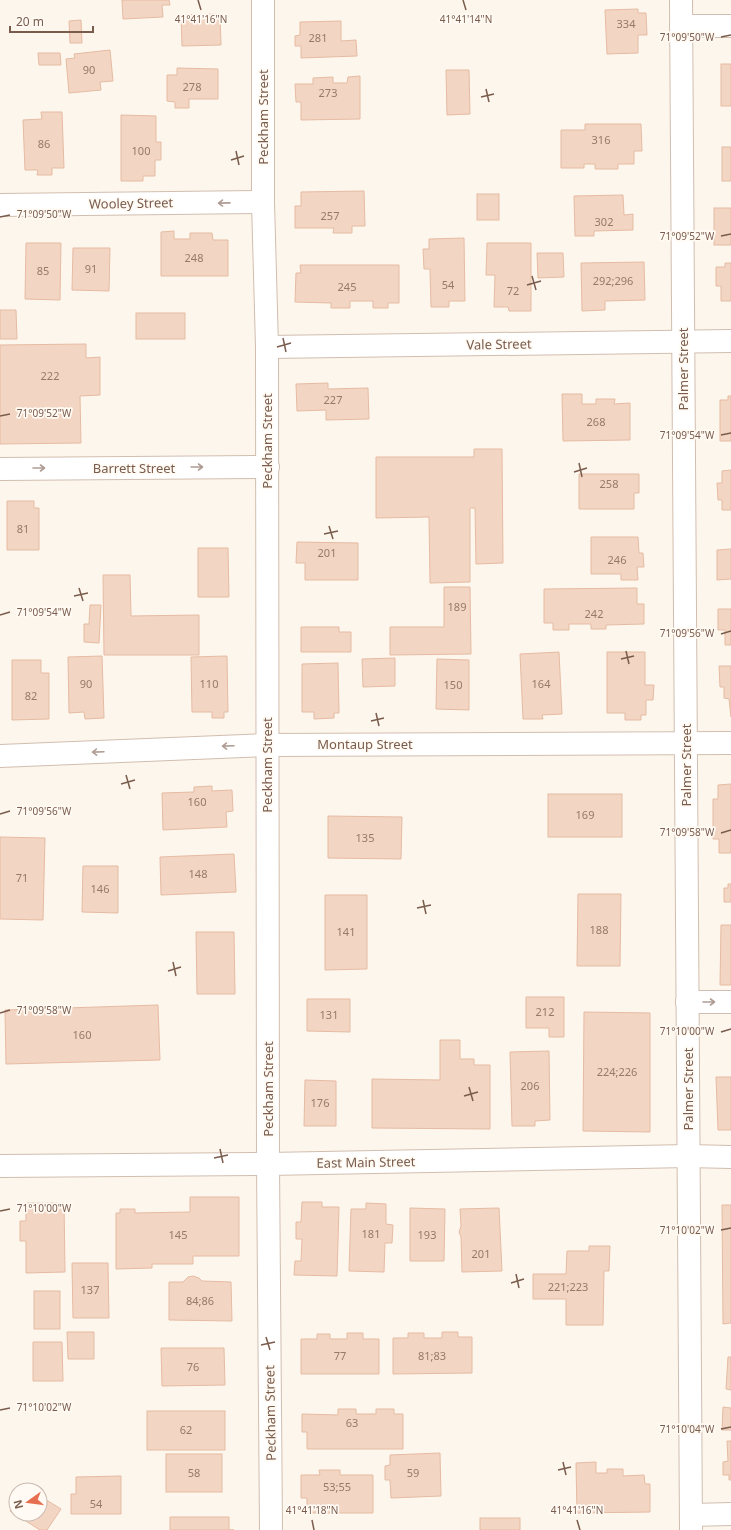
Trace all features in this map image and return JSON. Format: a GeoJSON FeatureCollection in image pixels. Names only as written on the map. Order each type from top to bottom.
{"type":"FeatureCollection","features":[{"type":"Feature","properties":{"kind":"street","name":"Peckham Street"},"geometry":{"type":"LineString","coordinates":[[263,0],[263,202],[267,348],[268,467],[268,1164],[272,1530]]}},
{"type":"Feature","properties":{"kind":"street","name":"Palmer Street"},"geometry":{"type":"LineString","coordinates":[[680,0],[691,1522]]}},
{"type":"Feature","properties":{"kind":"street"},"geometry":{"type":"LineString","coordinates":[[681,26],[731,26]]}},
{"type":"Feature","properties":{"kind":"street","name":"Wooley Street"},"geometry":{"type":"LineString","coordinates":[[0,205],[263,202]]}},
{"type":"Feature","properties":{"kind":"street","name":"Vale Street"},"geometry":{"type":"LineString","coordinates":[[267,348],[683,340],[731,341]]}},
{"type":"Feature","properties":{"kind":"street","name":"Barrett Street"},"geometry":{"type":"LineString","coordinates":[[0,469],[268,467]]}},
{"type":"Feature","properties":{"kind":"street","name":"Montaup Street"},"geometry":{"type":"LineString","coordinates":[[0,756],[267,744],[731,743]]}},
{"type":"Feature","properties":{"kind":"street"},"geometry":{"type":"LineString","coordinates":[[687,1002],[731,1002]]}},
{"type":"Feature","properties":{"kind":"street","name":"East Main Street"},"geometry":{"type":"LineString","coordinates":[[0,1166],[268,1164],[688,1156],[731,1157]]}},
{"type":"Feature","properties":{"kind":"street"},"geometry":{"type":"LineString","coordinates":[[691,1522],[731,1514]]}},
{"type":"Feature","properties":{"kind":"building"},"geometry":{"type":"Polygon","coordinates":[[[122,0],[169,0],[170,5],[162,5],[163,17],[123,19],[122,0]]]}},
{"type":"Feature","properties":{"kind":"building"},"geometry":{"type":"Polygon","coordinates":[[[638,9],[638,13],[646,13],[647,35],[638,35],[638,53],[607,54],[605,10],[638,9]]]}},
{"type":"Feature","properties":{"kind":"building"},"geometry":{"type":"Polygon","coordinates":[[[220,14],[221,45],[182,46],[181,15],[220,14]]]}},
{"type":"Feature","properties":{"kind":"building"},"geometry":{"type":"Polygon","coordinates":[[[81,20],[82,43],[70,43],[69,21],[81,20]]]}},
{"type":"Feature","properties":{"kind":"building"},"geometry":{"type":"Polygon","coordinates":[[[341,21],[341,41],[356,40],[357,56],[301,58],[301,46],[295,46],[295,36],[300,35],[300,22],[341,21]]]}},
{"type":"Feature","properties":{"kind":"building"},"geometry":{"type":"Polygon","coordinates":[[[110,50],[113,81],[100,82],[101,90],[69,93],[66,59],[75,58],[74,54],[110,50]]]}},
{"type":"Feature","properties":{"kind":"building"},"geometry":{"type":"Polygon","coordinates":[[[38,53],[60,53],[61,65],[39,65],[38,53]]]}},
{"type":"Feature","properties":{"kind":"building"},"geometry":{"type":"Polygon","coordinates":[[[721,64],[731,64],[731,106],[721,106],[721,64]]]}},
{"type":"Feature","properties":{"kind":"building"},"geometry":{"type":"Polygon","coordinates":[[[177,68],[218,69],[218,99],[189,99],[189,108],[175,108],[175,102],[167,101],[167,75],[177,75],[177,68]]]}},
{"type":"Feature","properties":{"kind":"building"},"geometry":{"type":"Polygon","coordinates":[[[446,70],[469,70],[470,114],[447,115],[446,70]]]}},
{"type":"Feature","properties":{"kind":"building"},"geometry":{"type":"Polygon","coordinates":[[[360,76],[360,119],[301,120],[301,102],[296,102],[295,84],[313,84],[313,78],[333,77],[333,83],[347,83],[348,77],[360,76]]]}},
{"type":"Feature","properties":{"kind":"building"},"geometry":{"type":"Polygon","coordinates":[[[41,112],[62,112],[64,168],[52,168],[52,175],[37,175],[38,170],[25,170],[23,120],[42,119],[41,112]]]}},
{"type":"Feature","properties":{"kind":"building"},"geometry":{"type":"Polygon","coordinates":[[[121,115],[156,116],[156,142],[161,142],[161,160],[155,160],[155,176],[143,176],[143,181],[121,181],[121,115]]]}},
{"type":"Feature","properties":{"kind":"building"},"geometry":{"type":"Polygon","coordinates":[[[585,124],[641,124],[642,151],[634,151],[634,164],[618,164],[618,169],[595,169],[595,164],[584,164],[584,168],[561,168],[561,130],[585,130],[585,124]]]}},
{"type":"Feature","properties":{"kind":"building"},"geometry":{"type":"Polygon","coordinates":[[[722,147],[731,147],[731,181],[722,181],[722,147]]]}},
{"type":"Feature","properties":{"kind":"building"},"geometry":{"type":"Polygon","coordinates":[[[364,191],[365,226],[352,226],[352,233],[333,233],[334,228],[295,228],[295,206],[301,206],[301,192],[364,191]]]}},
{"type":"Feature","properties":{"kind":"building"},"geometry":{"type":"Polygon","coordinates":[[[477,194],[499,194],[499,220],[477,220],[477,194]]]}},
{"type":"Feature","properties":{"kind":"building"},"geometry":{"type":"Polygon","coordinates":[[[623,195],[624,215],[633,214],[633,230],[594,231],[594,236],[575,236],[574,196],[623,195]]]}},
{"type":"Feature","properties":{"kind":"building"},"geometry":{"type":"Polygon","coordinates":[[[714,208],[731,208],[731,245],[714,245],[714,208]]]}},
{"type":"Feature","properties":{"kind":"building"},"geometry":{"type":"Polygon","coordinates":[[[174,231],[174,239],[190,239],[190,233],[212,233],[213,240],[228,240],[228,276],[161,276],[161,232],[174,231]]]}},
{"type":"Feature","properties":{"kind":"building"},"geometry":{"type":"Polygon","coordinates":[[[464,238],[465,301],[449,301],[449,307],[431,307],[430,269],[424,269],[423,249],[429,249],[429,239],[464,238]]]}},
{"type":"Feature","properties":{"kind":"building"},"geometry":{"type":"Polygon","coordinates":[[[26,243],[61,243],[60,300],[25,299],[26,243]]]}},
{"type":"Feature","properties":{"kind":"building"},"geometry":{"type":"Polygon","coordinates":[[[487,243],[531,243],[531,311],[509,311],[508,307],[494,307],[495,275],[486,275],[487,243]]]}},
{"type":"Feature","properties":{"kind":"building"},"geometry":{"type":"Polygon","coordinates":[[[73,248],[110,248],[109,291],[72,290],[73,248]]]}},
{"type":"Feature","properties":{"kind":"building"},"geometry":{"type":"Polygon","coordinates":[[[537,253],[563,253],[564,277],[538,278],[537,253]]]}},
{"type":"Feature","properties":{"kind":"building"},"geometry":{"type":"Polygon","coordinates":[[[644,262],[645,300],[605,301],[605,310],[582,311],[581,263],[644,262]]]}},
{"type":"Feature","properties":{"kind":"building"},"geometry":{"type":"Polygon","coordinates":[[[725,263],[731,263],[731,301],[721,301],[721,286],[716,286],[716,267],[725,267],[725,263]]]}},
{"type":"Feature","properties":{"kind":"building"},"geometry":{"type":"Polygon","coordinates":[[[300,265],[399,265],[399,303],[388,303],[388,308],[373,308],[373,301],[350,301],[350,308],[331,308],[331,303],[295,302],[296,273],[301,273],[300,265]]]}},
{"type":"Feature","properties":{"kind":"building"},"geometry":{"type":"Polygon","coordinates":[[[0,310],[16,310],[17,339],[0,339],[0,310]]]}},
{"type":"Feature","properties":{"kind":"building"},"geometry":{"type":"Polygon","coordinates":[[[136,313],[185,313],[185,339],[136,339],[136,313]]]}},
{"type":"Feature","properties":{"kind":"building"},"geometry":{"type":"Polygon","coordinates":[[[86,344],[86,358],[100,357],[100,395],[80,396],[81,443],[0,444],[0,345],[86,344]]]}},
{"type":"Feature","properties":{"kind":"building"},"geometry":{"type":"Polygon","coordinates":[[[328,383],[328,389],[368,388],[369,419],[326,420],[326,410],[297,411],[296,384],[328,383]]]}},
{"type":"Feature","properties":{"kind":"building"},"geometry":{"type":"Polygon","coordinates":[[[562,394],[582,394],[582,404],[596,404],[596,399],[615,399],[614,404],[630,403],[630,440],[563,441],[562,394]]]}},
{"type":"Feature","properties":{"kind":"building"},"geometry":{"type":"Polygon","coordinates":[[[728,396],[731,396],[731,441],[720,441],[720,400],[728,400],[728,396]]]}},
{"type":"Feature","properties":{"kind":"building"},"geometry":{"type":"Polygon","coordinates":[[[474,449],[502,449],[503,563],[476,564],[475,508],[470,508],[470,582],[430,583],[429,517],[376,518],[376,457],[474,457],[474,449]]]}},
{"type":"Feature","properties":{"kind":"building"},"geometry":{"type":"Polygon","coordinates":[[[731,470],[731,510],[722,510],[722,500],[718,500],[717,483],[722,483],[722,471],[731,470]]]}},
{"type":"Feature","properties":{"kind":"building"},"geometry":{"type":"Polygon","coordinates":[[[579,474],[639,474],[639,493],[634,493],[634,509],[579,509],[579,474]]]}},
{"type":"Feature","properties":{"kind":"building"},"geometry":{"type":"Polygon","coordinates":[[[7,501],[34,501],[34,508],[39,508],[39,550],[7,550],[7,501]]]}},
{"type":"Feature","properties":{"kind":"building"},"geometry":{"type":"Polygon","coordinates":[[[591,537],[638,537],[639,553],[643,553],[644,567],[637,567],[638,580],[621,580],[621,574],[591,574],[591,537]]]}},
{"type":"Feature","properties":{"kind":"building"},"geometry":{"type":"Polygon","coordinates":[[[297,542],[358,543],[358,580],[305,580],[305,563],[296,563],[297,542]]]}},
{"type":"Feature","properties":{"kind":"building"},"geometry":{"type":"Polygon","coordinates":[[[198,548],[228,548],[229,597],[198,597],[198,548]]]}},
{"type":"Feature","properties":{"kind":"building"},"geometry":{"type":"Polygon","coordinates":[[[731,549],[731,579],[717,580],[717,550],[731,549]]]}},
{"type":"Feature","properties":{"kind":"building"},"geometry":{"type":"Polygon","coordinates":[[[103,575],[130,575],[131,616],[199,615],[199,655],[104,655],[103,575]]]}},
{"type":"Feature","properties":{"kind":"building"},"geometry":{"type":"Polygon","coordinates":[[[444,587],[470,587],[471,654],[390,655],[390,627],[444,627],[444,587]]]}},
{"type":"Feature","properties":{"kind":"building"},"geometry":{"type":"Polygon","coordinates":[[[637,588],[637,604],[644,604],[644,624],[606,625],[606,629],[591,629],[591,624],[569,624],[569,630],[553,630],[553,623],[544,623],[544,589],[637,588]]]}},
{"type":"Feature","properties":{"kind":"building"},"geometry":{"type":"Polygon","coordinates":[[[90,605],[101,605],[99,643],[84,642],[84,624],[89,624],[90,605]]]}},
{"type":"Feature","properties":{"kind":"building"},"geometry":{"type":"Polygon","coordinates":[[[718,609],[731,609],[731,645],[725,645],[725,630],[718,630],[718,609]]]}},
{"type":"Feature","properties":{"kind":"building"},"geometry":{"type":"Polygon","coordinates":[[[301,627],[339,627],[339,632],[351,632],[351,652],[301,652],[301,627]]]}},
{"type":"Feature","properties":{"kind":"building"},"geometry":{"type":"Polygon","coordinates":[[[559,652],[562,714],[542,715],[543,719],[523,719],[520,654],[559,652]]]}},
{"type":"Feature","properties":{"kind":"building"},"geometry":{"type":"Polygon","coordinates":[[[607,652],[645,652],[645,685],[654,685],[653,700],[646,700],[646,715],[641,715],[641,720],[625,720],[625,713],[607,713],[607,652]]]}},
{"type":"Feature","properties":{"kind":"building"},"geometry":{"type":"Polygon","coordinates":[[[102,656],[104,718],[85,719],[84,712],[69,713],[68,657],[102,656]]]}},
{"type":"Feature","properties":{"kind":"building"},"geometry":{"type":"Polygon","coordinates":[[[227,656],[228,712],[224,712],[224,718],[212,718],[212,712],[192,712],[191,657],[227,656]]]}},
{"type":"Feature","properties":{"kind":"building"},"geometry":{"type":"Polygon","coordinates":[[[395,658],[395,686],[363,687],[362,659],[395,658]]]}},
{"type":"Feature","properties":{"kind":"building"},"geometry":{"type":"Polygon","coordinates":[[[437,659],[469,660],[469,710],[436,709],[437,659]]]}},
{"type":"Feature","properties":{"kind":"building"},"geometry":{"type":"Polygon","coordinates":[[[12,660],[41,660],[41,673],[49,673],[49,719],[12,720],[12,660]]]}},
{"type":"Feature","properties":{"kind":"building"},"geometry":{"type":"Polygon","coordinates":[[[338,663],[339,713],[334,713],[334,718],[314,719],[314,712],[302,712],[302,664],[338,663]]]}},
{"type":"Feature","properties":{"kind":"building"},"geometry":{"type":"Polygon","coordinates":[[[719,666],[731,666],[731,717],[729,699],[724,698],[724,687],[720,687],[719,666]]]}},
{"type":"Feature","properties":{"kind":"building"},"geometry":{"type":"Polygon","coordinates":[[[731,784],[731,853],[719,853],[719,839],[713,839],[713,799],[718,799],[718,785],[731,784]]]}},
{"type":"Feature","properties":{"kind":"building"},"geometry":{"type":"Polygon","coordinates":[[[212,786],[212,791],[232,790],[233,811],[226,812],[227,827],[163,830],[162,793],[194,792],[194,787],[212,786]]]}},
{"type":"Feature","properties":{"kind":"building"},"geometry":{"type":"Polygon","coordinates":[[[548,794],[622,794],[622,837],[548,837],[548,794]]]}},
{"type":"Feature","properties":{"kind":"building"},"geometry":{"type":"Polygon","coordinates":[[[328,816],[402,817],[401,859],[328,858],[328,816]]]}},
{"type":"Feature","properties":{"kind":"building"},"geometry":{"type":"Polygon","coordinates":[[[0,837],[45,838],[43,920],[0,919],[0,837]]]}},
{"type":"Feature","properties":{"kind":"building"},"geometry":{"type":"Polygon","coordinates":[[[234,854],[236,892],[161,895],[160,857],[234,854]]]}},
{"type":"Feature","properties":{"kind":"building"},"geometry":{"type":"Polygon","coordinates":[[[83,866],[118,866],[118,913],[82,912],[83,866]]]}},
{"type":"Feature","properties":{"kind":"building"},"geometry":{"type":"Polygon","coordinates":[[[728,884],[731,884],[731,902],[724,902],[724,888],[728,888],[728,884]]]}},
{"type":"Feature","properties":{"kind":"building"},"geometry":{"type":"Polygon","coordinates":[[[578,894],[621,894],[620,966],[577,966],[578,894]]]}},
{"type":"Feature","properties":{"kind":"building"},"geometry":{"type":"Polygon","coordinates":[[[325,895],[367,895],[367,969],[325,970],[325,895]]]}},
{"type":"Feature","properties":{"kind":"building"},"geometry":{"type":"Polygon","coordinates":[[[721,925],[731,925],[731,985],[720,985],[721,925]]]}},
{"type":"Feature","properties":{"kind":"building"},"geometry":{"type":"Polygon","coordinates":[[[196,932],[234,932],[235,994],[197,994],[196,932]]]}},
{"type":"Feature","properties":{"kind":"building"},"geometry":{"type":"Polygon","coordinates":[[[526,997],[564,997],[564,1037],[549,1037],[549,1028],[526,1028],[526,997]]]}},
{"type":"Feature","properties":{"kind":"building"},"geometry":{"type":"Polygon","coordinates":[[[307,999],[350,999],[350,1032],[307,1031],[307,999]]]}},
{"type":"Feature","properties":{"kind":"building"},"geometry":{"type":"Polygon","coordinates":[[[158,1005],[160,1060],[6,1064],[5,1010],[158,1005]]]}},
{"type":"Feature","properties":{"kind":"building"},"geometry":{"type":"Polygon","coordinates":[[[584,1012],[650,1013],[650,1132],[583,1131],[584,1012]]]}},
{"type":"Feature","properties":{"kind":"building"},"geometry":{"type":"Polygon","coordinates":[[[440,1040],[460,1040],[460,1059],[474,1059],[474,1065],[490,1065],[490,1129],[372,1128],[372,1079],[440,1080],[440,1040]]]}},
{"type":"Feature","properties":{"kind":"building"},"geometry":{"type":"Polygon","coordinates":[[[549,1051],[550,1120],[535,1121],[535,1126],[512,1126],[510,1052],[549,1051]]]}},
{"type":"Feature","properties":{"kind":"building"},"geometry":{"type":"Polygon","coordinates":[[[716,1077],[731,1077],[731,1130],[718,1130],[716,1077]]]}},
{"type":"Feature","properties":{"kind":"building"},"geometry":{"type":"Polygon","coordinates":[[[305,1080],[336,1081],[336,1126],[304,1126],[305,1080]]]}},
{"type":"Feature","properties":{"kind":"building"},"geometry":{"type":"Polygon","coordinates":[[[190,1197],[239,1197],[239,1256],[193,1256],[193,1264],[152,1264],[152,1268],[116,1269],[116,1213],[120,1213],[120,1209],[135,1209],[135,1213],[190,1212],[190,1197]]]}},
{"type":"Feature","properties":{"kind":"building"},"geometry":{"type":"Polygon","coordinates":[[[302,1202],[322,1202],[322,1207],[339,1207],[337,1276],[294,1275],[295,1261],[301,1261],[302,1239],[296,1239],[296,1222],[301,1222],[302,1202]]]}},
{"type":"Feature","properties":{"kind":"building"},"geometry":{"type":"Polygon","coordinates":[[[26,1203],[64,1203],[65,1272],[26,1273],[26,1241],[20,1241],[20,1221],[26,1221],[26,1203]]]}},
{"type":"Feature","properties":{"kind":"building"},"geometry":{"type":"Polygon","coordinates":[[[366,1203],[386,1204],[386,1224],[393,1225],[392,1243],[385,1243],[384,1272],[349,1271],[351,1209],[366,1209],[366,1203]]]}},
{"type":"Feature","properties":{"kind":"building"},"geometry":{"type":"Polygon","coordinates":[[[722,1205],[731,1205],[731,1323],[723,1324],[722,1205]]]}},
{"type":"Feature","properties":{"kind":"building"},"geometry":{"type":"Polygon","coordinates":[[[410,1208],[445,1209],[444,1261],[410,1261],[410,1208]]]}},
{"type":"Feature","properties":{"kind":"building"},"geometry":{"type":"Polygon","coordinates":[[[499,1208],[502,1271],[462,1272],[461,1237],[459,1232],[461,1226],[460,1209],[499,1208]]]}},
{"type":"Feature","properties":{"kind":"building"},"geometry":{"type":"Polygon","coordinates":[[[589,1246],[610,1246],[609,1271],[604,1271],[603,1325],[566,1325],[566,1299],[533,1299],[533,1274],[566,1274],[567,1251],[589,1251],[589,1246]]]}},
{"type":"Feature","properties":{"kind":"building"},"geometry":{"type":"Polygon","coordinates":[[[72,1263],[108,1263],[109,1318],[73,1318],[72,1263]]]}},
{"type":"Feature","properties":{"kind":"building"},"geometry":{"type":"Polygon","coordinates":[[[193,1276],[202,1281],[231,1282],[232,1321],[169,1320],[169,1282],[183,1282],[188,1277],[193,1276]]]}},
{"type":"Feature","properties":{"kind":"building"},"geometry":{"type":"Polygon","coordinates":[[[34,1291],[60,1291],[60,1329],[34,1329],[34,1291]]]}},
{"type":"Feature","properties":{"kind":"building"},"geometry":{"type":"Polygon","coordinates":[[[67,1332],[94,1332],[94,1359],[68,1359],[67,1332]]]}},
{"type":"Feature","properties":{"kind":"building"},"geometry":{"type":"Polygon","coordinates":[[[442,1332],[458,1332],[458,1337],[472,1337],[472,1373],[393,1374],[393,1338],[408,1338],[408,1333],[424,1333],[424,1338],[442,1338],[442,1332]]]}},
{"type":"Feature","properties":{"kind":"building"},"geometry":{"type":"Polygon","coordinates":[[[347,1333],[363,1333],[363,1339],[379,1339],[379,1374],[301,1374],[301,1339],[317,1339],[317,1334],[330,1334],[330,1339],[347,1339],[347,1333]]]}},
{"type":"Feature","properties":{"kind":"building"},"geometry":{"type":"Polygon","coordinates":[[[33,1342],[62,1342],[63,1381],[33,1381],[33,1342]]]}},
{"type":"Feature","properties":{"kind":"building"},"geometry":{"type":"Polygon","coordinates":[[[161,1348],[224,1348],[225,1385],[162,1386],[161,1348]]]}},
{"type":"Feature","properties":{"kind":"building"},"geometry":{"type":"Polygon","coordinates":[[[728,1357],[731,1357],[731,1390],[726,1389],[728,1357]]]}},
{"type":"Feature","properties":{"kind":"building"},"geometry":{"type":"Polygon","coordinates":[[[723,1407],[731,1408],[731,1430],[722,1430],[723,1407]]]}},
{"type":"Feature","properties":{"kind":"building"},"geometry":{"type":"Polygon","coordinates":[[[338,1409],[356,1409],[356,1414],[376,1414],[376,1409],[394,1409],[394,1414],[403,1414],[403,1449],[307,1449],[307,1432],[302,1432],[302,1414],[338,1415],[338,1409]]]}},
{"type":"Feature","properties":{"kind":"building"},"geometry":{"type":"Polygon","coordinates":[[[147,1411],[225,1411],[225,1450],[147,1450],[147,1411]]]}},
{"type":"Feature","properties":{"kind":"building"},"geometry":{"type":"Polygon","coordinates":[[[727,1441],[731,1441],[731,1480],[729,1480],[729,1475],[723,1475],[723,1462],[728,1461],[727,1441]]]}},
{"type":"Feature","properties":{"kind":"building"},"geometry":{"type":"Polygon","coordinates":[[[440,1453],[441,1496],[391,1498],[390,1480],[385,1480],[385,1466],[390,1465],[390,1455],[440,1453]]]}},
{"type":"Feature","properties":{"kind":"building"},"geometry":{"type":"Polygon","coordinates":[[[166,1454],[222,1454],[222,1492],[166,1492],[166,1454]]]}},
{"type":"Feature","properties":{"kind":"building"},"geometry":{"type":"Polygon","coordinates":[[[596,1462],[596,1473],[607,1473],[607,1469],[623,1469],[623,1476],[644,1475],[645,1484],[650,1484],[650,1512],[577,1513],[576,1463],[596,1462]]]}},
{"type":"Feature","properties":{"kind":"building"},"geometry":{"type":"Polygon","coordinates":[[[319,1470],[340,1470],[340,1475],[373,1475],[373,1513],[307,1513],[307,1498],[301,1498],[301,1475],[320,1475],[319,1470]]]}},
{"type":"Feature","properties":{"kind":"building"},"geometry":{"type":"Polygon","coordinates":[[[121,1476],[121,1514],[71,1514],[71,1494],[76,1494],[76,1477],[121,1476]]]}},
{"type":"Feature","properties":{"kind":"building"},"geometry":{"type":"Polygon","coordinates":[[[48,1501],[61,1509],[47,1530],[40,1530],[27,1522],[48,1522],[48,1501]]]}},
{"type":"Feature","properties":{"kind":"building"},"geometry":{"type":"Polygon","coordinates":[[[170,1517],[229,1517],[229,1530],[170,1530],[170,1517]]]}},
{"type":"Feature","properties":{"kind":"building"},"geometry":{"type":"Polygon","coordinates":[[[480,1518],[520,1518],[520,1530],[480,1530],[480,1518]]]}}]}
